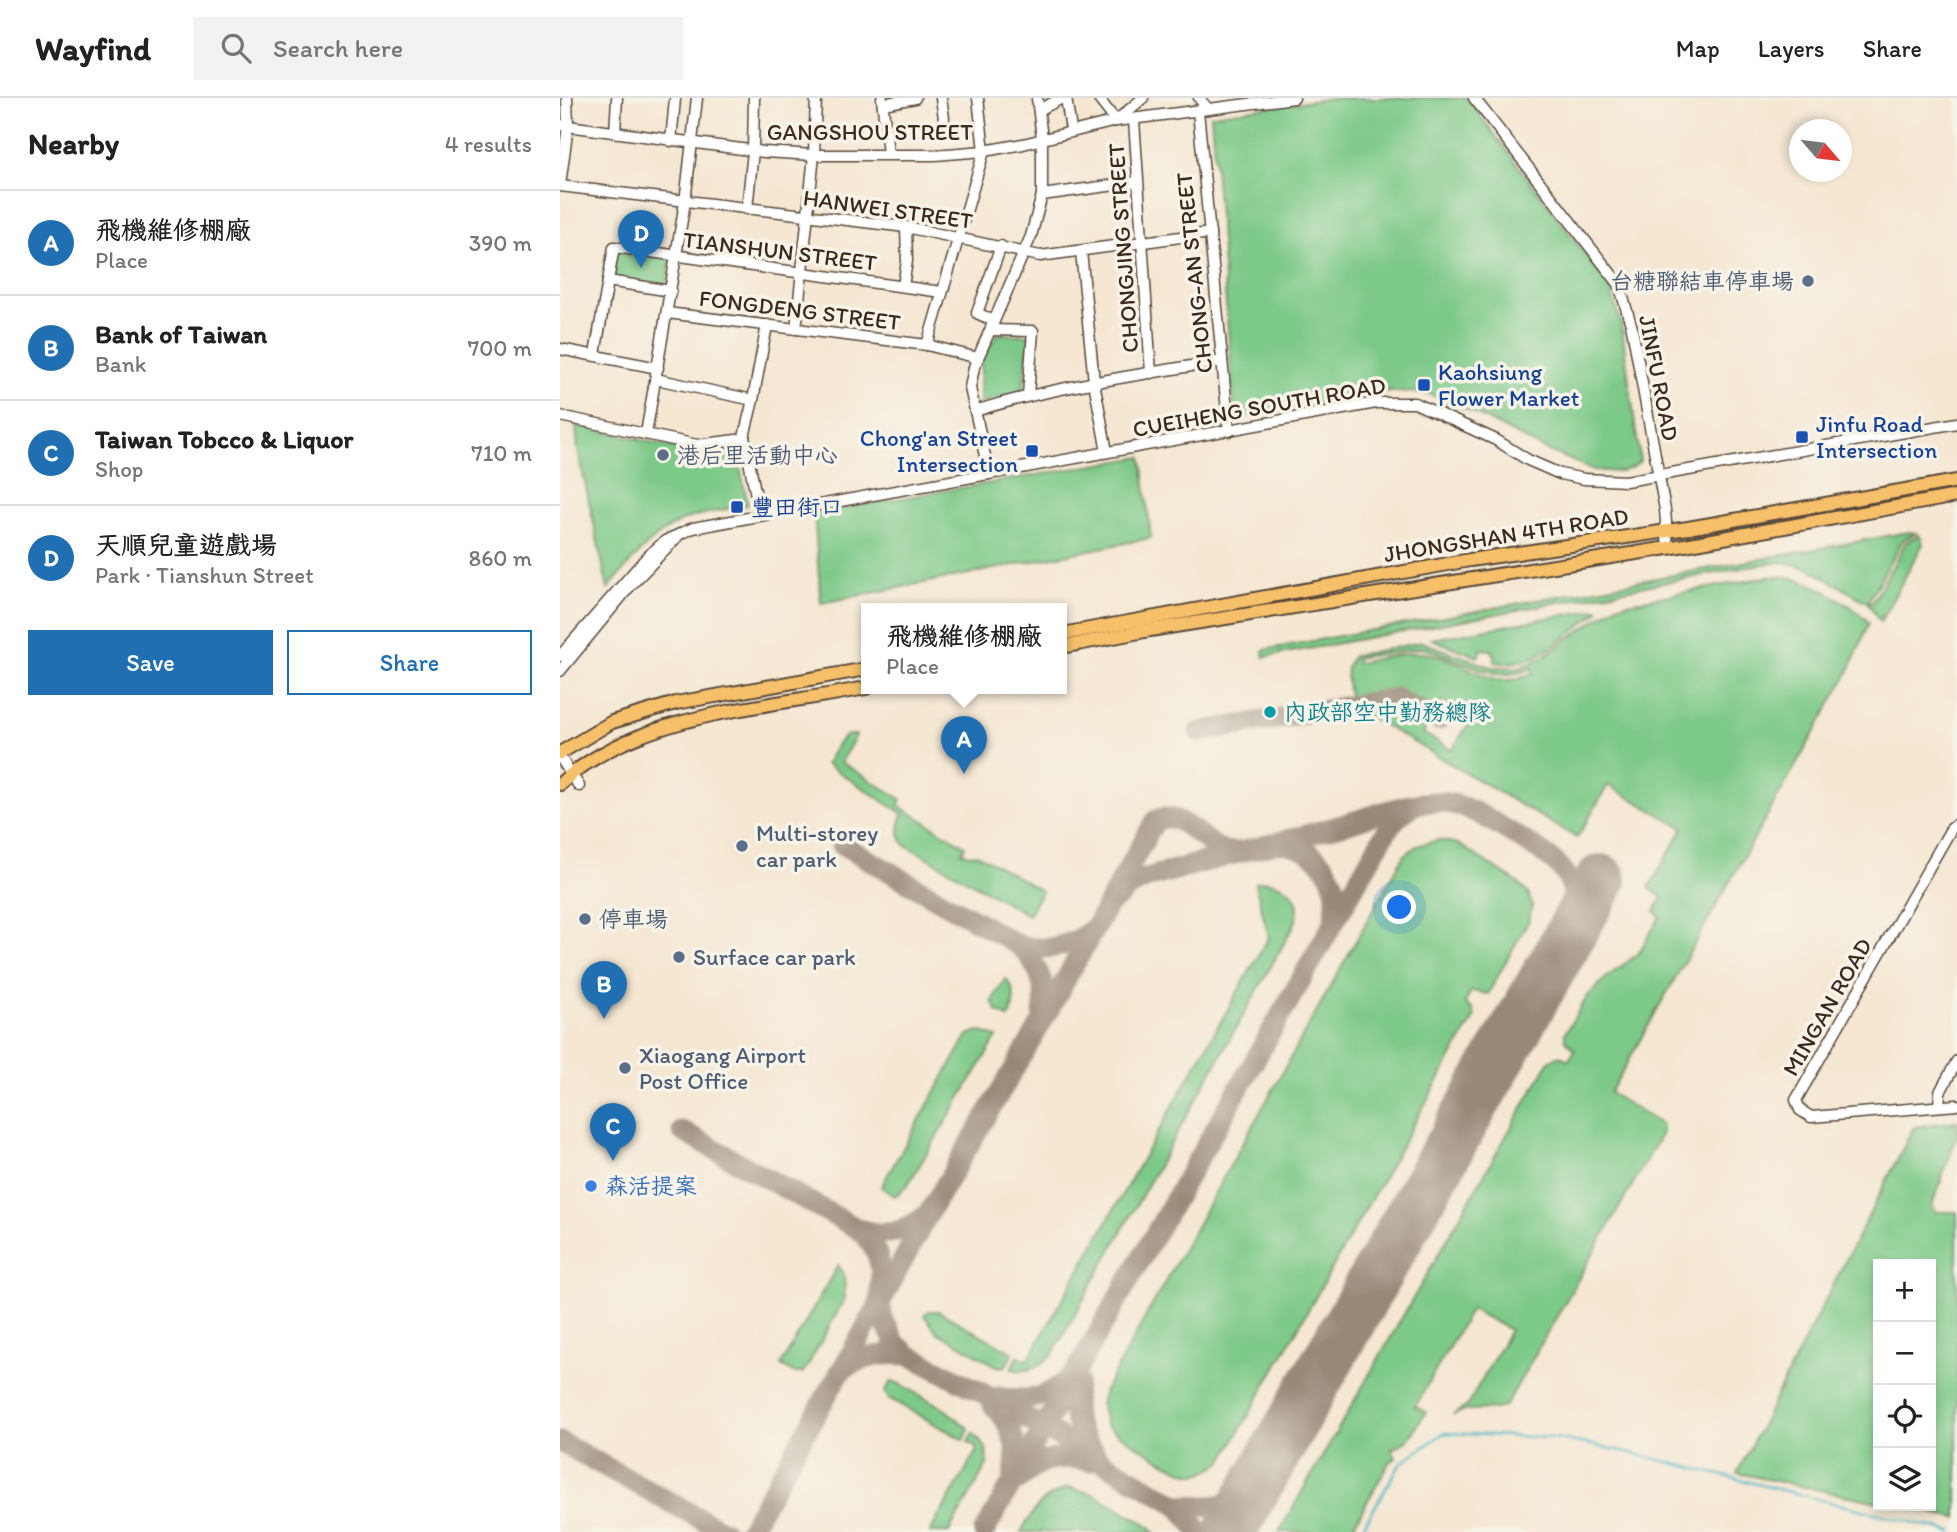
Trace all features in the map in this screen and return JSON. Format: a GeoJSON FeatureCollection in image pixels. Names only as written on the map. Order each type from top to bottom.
{"type":"FeatureCollection","features":[{"type":"Feature","properties":{"kind":"main road","name":"JHONGSHAN 4TH ROAD"},"geometry":{"type":"LineString","coordinates":[[1067,633],[1470,560],[1666,531],[1957,481]]}},
{"type":"Feature","properties":{"kind":"main road","name":"JHONGSHAN 4TH ROAD"},"geometry":{"type":"LineString","coordinates":[[1067,646],[1150,629],[1668,548],[1957,496]]}},
{"type":"Feature","properties":{"kind":"main road"},"geometry":{"type":"LineString","coordinates":[[560,755],[612,722],[676,703],[861,670]]}},
{"type":"Feature","properties":{"kind":"main road"},"geometry":{"type":"LineString","coordinates":[[560,784],[570,774],[617,744],[642,734],[692,719],[861,689]]}},
{"type":"Feature","properties":{"kind":"street"},"geometry":{"type":"LineString","coordinates":[[560,185],[567,98]]}},
{"type":"Feature","properties":{"kind":"street"},"geometry":{"type":"LineString","coordinates":[[615,133],[617,98]]}},
{"type":"Feature","properties":{"kind":"street"},"geometry":{"type":"LineString","coordinates":[[646,434],[685,202],[697,98]]}},
{"type":"Feature","properties":{"kind":"street"},"geometry":{"type":"LineString","coordinates":[[747,209],[753,151],[754,98]]}},
{"type":"Feature","properties":{"kind":"street"},"geometry":{"type":"LineString","coordinates":[[796,329],[814,155],[816,98]]}},
{"type":"Feature","properties":{"kind":"street"},"geometry":{"type":"LineString","coordinates":[[888,154],[882,101],[915,98]]}},
{"type":"Feature","properties":{"kind":"street"},"geometry":{"type":"LineString","coordinates":[[941,98],[944,118]]}},
{"type":"Feature","properties":{"kind":"street"},"geometry":{"type":"LineString","coordinates":[[927,345],[984,151],[978,98]]}},
{"type":"Feature","properties":{"kind":"street"},"geometry":{"type":"LineString","coordinates":[[989,474],[970,388],[974,367],[1031,236],[1042,195],[1042,138],[1037,98]]}},
{"type":"Feature","properties":{"kind":"street"},"geometry":{"type":"LineString","coordinates":[[1039,110],[1064,98],[1071,131]]}},
{"type":"Feature","properties":{"kind":"street"},"geometry":{"type":"LineString","coordinates":[[1098,98],[1116,121],[1143,98]]}},
{"type":"Feature","properties":{"kind":"street"},"geometry":{"type":"LineString","coordinates":[[1199,98],[1203,110]]}},
{"type":"Feature","properties":{"kind":"street","name":"GANGSHOU STREET"},"geometry":{"type":"LineString","coordinates":[[564,126],[753,151],[814,155],[935,155],[984,151],[1116,121],[1294,98]]}},
{"type":"Feature","properties":{"kind":"street","name":"JINFU ROAD"},"geometry":{"type":"LineString","coordinates":[[1474,98],[1619,284],[1632,328],[1668,548]]}},
{"type":"Feature","properties":{"kind":"street"},"geometry":{"type":"LineString","coordinates":[[671,141],[675,99]]}},
{"type":"Feature","properties":{"kind":"street","name":"CHONG-AN STREET"},"geometry":{"type":"LineString","coordinates":[[1203,110],[1210,233],[1229,431]]}},
{"type":"Feature","properties":{"kind":"street","name":"CHONGJING STREET"},"geometry":{"type":"LineString","coordinates":[[1133,120],[1151,373]]}},
{"type":"Feature","properties":{"kind":"street"},"geometry":{"type":"LineString","coordinates":[[1042,195],[1137,182]]}},
{"type":"Feature","properties":{"kind":"street","name":"HANWEI STREET"},"geometry":{"type":"LineString","coordinates":[[560,185],[906,227],[1040,256],[1210,233]]}},
{"type":"Feature","properties":{"kind":"street"},"geometry":{"type":"LineString","coordinates":[[904,286],[907,261],[906,227]]}},
{"type":"Feature","properties":{"kind":"street"},"geometry":{"type":"LineString","coordinates":[[1001,246],[977,313],[993,326],[1033,331],[1028,395]]}},
{"type":"Feature","properties":{"kind":"street","name":"TIANSHUN STREET"},"geometry":{"type":"LineString","coordinates":[[608,281],[614,247],[942,292]]}},
{"type":"Feature","properties":{"kind":"street"},"geometry":{"type":"LineString","coordinates":[[1081,251],[1094,382],[1107,452]]}},
{"type":"Feature","properties":{"kind":"street"},"geometry":{"type":"LineString","coordinates":[[595,354],[608,281],[671,291]]}},
{"type":"Feature","properties":{"kind":"street","name":"FONGDENG STREET"},"geometry":{"type":"LineString","coordinates":[[667,313],[927,345],[978,358]]}},
{"type":"Feature","properties":{"kind":"street"},"geometry":{"type":"LineString","coordinates":[[760,516],[744,439],[767,325]]}},
{"type":"Feature","properties":{"kind":"street"},"geometry":{"type":"LineString","coordinates":[[560,349],[595,354],[753,400]]}},
{"type":"Feature","properties":{"kind":"street"},"geometry":{"type":"LineString","coordinates":[[975,411],[1028,395],[1222,361]]}},
{"type":"Feature","properties":{"kind":"street","name":"CUEIHENG SOUTH ROAD"},"geometry":{"type":"LineString","coordinates":[[560,656],[647,557],[665,541],[708,524],[1376,403],[1415,403],[1496,440],[1528,460],[1560,474],[1584,479],[1626,481],[1957,423]]}},
{"type":"Feature","properties":{"kind":"street"},"geometry":{"type":"LineString","coordinates":[[560,416],[697,445],[744,439]]}},
{"type":"Feature","properties":{"kind":"street","name":"CUEIHENG SOUTH ROAD"},"geometry":{"type":"LineString","coordinates":[[560,671],[630,586],[679,534]]}},
{"type":"Feature","properties":{"kind":"street"},"geometry":{"type":"LineString","coordinates":[[560,755],[579,786]]}},
{"type":"Feature","properties":{"kind":"street","name":"MINGAN ROAD"},"geometry":{"type":"LineString","coordinates":[[1957,824],[1951,829],[1797,1100],[1800,1110],[1811,1116],[1957,1105]]}},
{"type":"Feature","properties":{"kind":"street"},"geometry":{"type":"LineString","coordinates":[[1939,1106],[1940,1092],[1957,1061]]}},
{"type":"Feature","properties":{"kind":"green space"},"geometry":{"type":"Polygon","coordinates":[[[1333,98],[1467,98],[1609,286],[1621,322],[1640,461],[1633,467],[1621,472],[1594,470],[1542,448],[1464,408],[1426,393],[1388,391],[1235,418],[1211,115],[1333,98]]]}},
{"type":"Feature","properties":{"kind":"green space"},"geometry":{"type":"Polygon","coordinates":[[[616,249],[671,257],[667,288],[612,280],[616,249]]]}},
{"type":"Feature","properties":{"kind":"green space"},"geometry":{"type":"Polygon","coordinates":[[[997,334],[1030,335],[1023,391],[980,404],[981,361],[997,334]]]}},
{"type":"Feature","properties":{"kind":"green space"},"geometry":{"type":"Polygon","coordinates":[[[576,425],[694,452],[735,444],[748,505],[711,512],[677,523],[644,548],[608,589],[578,450],[576,425]]]}},
{"type":"Feature","properties":{"kind":"green space"},"geometry":{"type":"Polygon","coordinates":[[[1142,457],[1151,538],[821,603],[814,513],[1142,457]]]}},
{"type":"Feature","properties":{"kind":"green space"},"geometry":{"type":"Polygon","coordinates":[[[1909,532],[1916,533],[1903,540],[1868,601],[1872,603],[1906,542],[1919,535],[1923,544],[1880,622],[1868,603],[1810,569],[1786,562],[1264,657],[1263,650],[1909,532]]]}},
{"type":"Feature","properties":{"kind":"green space"},"geometry":{"type":"Polygon","coordinates":[[[1767,577],[1786,577],[1810,584],[1832,595],[1854,609],[1869,623],[1848,673],[1610,1093],[1661,1124],[1662,1133],[1506,1405],[1495,1409],[1468,1410],[1453,1415],[1467,1406],[1510,1330],[1471,1309],[1415,1406],[1426,1412],[1408,1440],[1392,1449],[1396,1458],[1389,1463],[1350,1532],[1279,1532],[1550,1060],[1560,1056],[1569,1060],[1575,1050],[1565,1040],[1565,1033],[1588,996],[1606,978],[1638,954],[1660,917],[1655,911],[1662,897],[1649,888],[1683,828],[1608,785],[1577,838],[1372,718],[1356,716],[1353,711],[1396,703],[1429,722],[1423,733],[1452,750],[1472,719],[1442,701],[1435,712],[1397,692],[1352,700],[1347,680],[1348,665],[1353,656],[1422,642],[1491,667],[1520,668],[1544,656],[1617,605],[1767,577]],[[1422,648],[1355,658],[1357,663],[1423,653],[1437,655],[1503,680],[1518,679],[1533,673],[1532,668],[1517,673],[1490,672],[1422,648]]]}},
{"type":"Feature","properties":{"kind":"green space"},"geometry":{"type":"Polygon","coordinates":[[[1598,609],[1598,612],[1562,640],[1523,661],[1494,662],[1495,657],[1491,650],[1481,649],[1478,657],[1432,639],[1598,609]]]}},
{"type":"Feature","properties":{"kind":"green space"},"geometry":{"type":"Polygon","coordinates":[[[847,735],[856,735],[841,762],[901,799],[898,805],[965,846],[962,852],[977,854],[1042,891],[1028,915],[904,844],[899,833],[903,814],[826,764],[838,743],[847,735]]]}},
{"type":"Feature","properties":{"kind":"green space"},"geometry":{"type":"Polygon","coordinates":[[[1438,840],[1458,844],[1518,883],[1528,893],[1532,906],[1529,920],[1488,994],[1471,991],[1465,1003],[1475,1016],[1222,1462],[1196,1474],[1178,1469],[1107,1426],[1101,1407],[1103,1393],[1404,855],[1417,846],[1438,840]]]}},
{"type":"Feature","properties":{"kind":"green space"},"geometry":{"type":"Polygon","coordinates":[[[1265,881],[1283,887],[1294,896],[1298,910],[1293,927],[1052,1355],[1033,1368],[1011,1369],[1018,1356],[1028,1360],[1269,937],[1255,883],[1265,881]]]}},
{"type":"Feature","properties":{"kind":"green space"},"geometry":{"type":"Polygon","coordinates":[[[1005,979],[1013,992],[1009,1018],[997,1011],[992,1001],[1005,979]]]}},
{"type":"Feature","properties":{"kind":"green space"},"geometry":{"type":"Polygon","coordinates":[[[978,1031],[997,1037],[907,1186],[895,1196],[881,1187],[968,1035],[978,1031]]]}},
{"type":"Feature","properties":{"kind":"green space"},"geometry":{"type":"Polygon","coordinates":[[[1957,1121],[1957,1136],[1932,1205],[1936,1212],[1957,1212],[1957,1518],[1922,1511],[1936,1511],[1936,1259],[1873,1259],[1873,1501],[1737,1473],[1914,1127],[1957,1121]]]}},
{"type":"Feature","properties":{"kind":"green space"},"geometry":{"type":"Polygon","coordinates":[[[838,1265],[844,1274],[845,1298],[807,1367],[802,1373],[793,1373],[781,1365],[838,1265]]]}},
{"type":"Feature","properties":{"kind":"green space"},"geometry":{"type":"Polygon","coordinates":[[[929,1311],[938,1311],[1013,1353],[1005,1367],[997,1366],[937,1332],[924,1315],[929,1311]]]}},
{"type":"Feature","properties":{"kind":"green space"},"geometry":{"type":"Polygon","coordinates":[[[891,1382],[898,1383],[942,1407],[969,1429],[964,1440],[888,1398],[885,1391],[891,1382]]]}},
{"type":"Feature","properties":{"kind":"green space"},"geometry":{"type":"Polygon","coordinates":[[[973,1433],[986,1448],[987,1465],[949,1532],[930,1532],[976,1452],[976,1446],[968,1442],[973,1433]]]}},
{"type":"Feature","properties":{"kind":"green space"},"geometry":{"type":"Polygon","coordinates":[[[1069,1488],[1093,1494],[1148,1525],[1154,1532],[1021,1532],[1040,1504],[1069,1488]]]}},
{"type":"Feature","properties":{"kind":"waterway"},"geometry":{"type":"LineString","coordinates":[[1360,1532],[1401,1463],[1444,1433],[1555,1438],[1623,1451],[1952,1532]]}},
{"type":"Feature","properties":{"kind":"taxiway"},"geometry":{"type":"LineString","coordinates":[[1199,732],[1395,698],[1438,720]]}},
{"type":"Feature","properties":{"kind":"taxiway"},"geometry":{"type":"LineString","coordinates":[[1115,900],[1129,887],[1147,878],[1400,807],[1447,803],[1471,810],[1494,822],[1543,853],[1565,873],[1573,895],[1565,943]]}},
{"type":"Feature","properties":{"kind":"taxiway"},"geometry":{"type":"LineString","coordinates":[[984,1532],[1387,831],[1395,820],[1412,807]]}},
{"type":"Feature","properties":{"kind":"taxiway"},"geometry":{"type":"LineString","coordinates":[[748,1532],[1155,821],[1164,818],[1182,822],[1216,847],[1224,851],[1241,852]]}},
{"type":"Feature","properties":{"kind":"taxiway"},"geometry":{"type":"LineString","coordinates":[[1277,843],[1303,849],[1324,865],[1335,888],[1334,915]]}},
{"type":"Feature","properties":{"kind":"taxiway"},"geometry":{"type":"LineString","coordinates":[[841,844],[1020,946],[1059,946],[1076,940],[1093,929]]}},
{"type":"Feature","properties":{"kind":"taxiway"},"geometry":{"type":"LineString","coordinates":[[1020,946],[1040,977],[1044,995],[1043,1014]]}},
{"type":"Feature","properties":{"kind":"taxiway"},"geometry":{"type":"LineString","coordinates":[[682,1131],[858,1229],[877,1233],[894,1232],[910,1226],[926,1215]]}},
{"type":"Feature","properties":{"kind":"taxiway"},"geometry":{"type":"LineString","coordinates":[[858,1229],[866,1236],[877,1254],[881,1269],[882,1317],[896,1344],[909,1355],[979,1391],[1178,1505],[1223,1504],[1240,1497],[1260,1481]]}},
{"type":"Feature","properties":{"kind":"taxiway"},"geometry":{"type":"LineString","coordinates":[[840,1371],[873,1357],[909,1355]]}},
{"type":"Feature","properties":{"kind":"taxiway"},"geometry":{"type":"LineString","coordinates":[[998,1397],[1027,1399],[1044,1395],[1068,1379]]}},
{"type":"Feature","properties":{"kind":"taxiway"},"geometry":{"type":"LineString","coordinates":[[1077,1380],[1074,1411],[1078,1427],[1095,1453]]}},
{"type":"Feature","properties":{"kind":"taxiway"},"geometry":{"type":"LineString","coordinates":[[993,1405],[1006,1421],[1013,1438],[1016,1457],[1013,1477]]}},
{"type":"Feature","properties":{"kind":"taxiway"},"geometry":{"type":"LineString","coordinates":[[560,1442],[725,1532]]}},
{"type":"Feature","properties":{"kind":"taxiway"},"geometry":{"type":"LineString","coordinates":[[1019,1480],[1043,1462],[1061,1458],[1091,1461]]}},
{"type":"Feature","properties":{"kind":"taxiway"},"geometry":{"type":"LineString","coordinates":[[1178,1505],[1200,1532]]}},
{"type":"Feature","properties":{"kind":"runway"},"geometry":{"type":"LineString","coordinates":[[1230,1532],[1601,880]]}},
{"type":"Feature","properties":{"kind":"place","name":"天順兒童遊戲場"},"geometry":{"type":"Point","coordinates":[641,268]}},
{"type":"Feature","properties":{"kind":"place","name":"台糖聯結車停車場"},"geometry":{"type":"Point","coordinates":[1808,281]}},
{"type":"Feature","properties":{"kind":"place","name":"Kaohsiung Flower Market"},"geometry":{"type":"Point","coordinates":[1424,385]}},
{"type":"Feature","properties":{"kind":"place","name":"Jinfu Road Intersection"},"geometry":{"type":"Point","coordinates":[1802,437]}},
{"type":"Feature","properties":{"kind":"place","name":"Chong'an Street Intersection"},"geometry":{"type":"Point","coordinates":[1032,451]}},
{"type":"Feature","properties":{"kind":"place","name":"港后里活動中心"},"geometry":{"type":"Point","coordinates":[663,455]}},
{"type":"Feature","properties":{"kind":"place","name":"豐田街口"},"geometry":{"type":"Point","coordinates":[737,507]}},
{"type":"Feature","properties":{"kind":"place","name":"內政部空中勤務總隊"},"geometry":{"type":"Point","coordinates":[1270,712]}},
{"type":"Feature","properties":{"kind":"place","name":"飛機維修棚廠"},"geometry":{"type":"Point","coordinates":[964,774]}},
{"type":"Feature","properties":{"kind":"place","name":"Multi-storey car park"},"geometry":{"type":"Point","coordinates":[742,846]}},
{"type":"Feature","properties":{"kind":"place","name":"停車場"},"geometry":{"type":"Point","coordinates":[585,919]}},
{"type":"Feature","properties":{"kind":"place","name":"Surface car park"},"geometry":{"type":"Point","coordinates":[679,957]}},
{"type":"Feature","properties":{"kind":"place","name":"Bank of Taiwan"},"geometry":{"type":"Point","coordinates":[604,1019]}},
{"type":"Feature","properties":{"kind":"place","name":"Xiaogang Airport Post Office"},"geometry":{"type":"Point","coordinates":[625,1068]}},
{"type":"Feature","properties":{"kind":"place","name":"Taiwan Tobcco & Liquor"},"geometry":{"type":"Point","coordinates":[613,1161]}},
{"type":"Feature","properties":{"kind":"place","name":"森活提案"},"geometry":{"type":"Point","coordinates":[591,1186]}}]}
